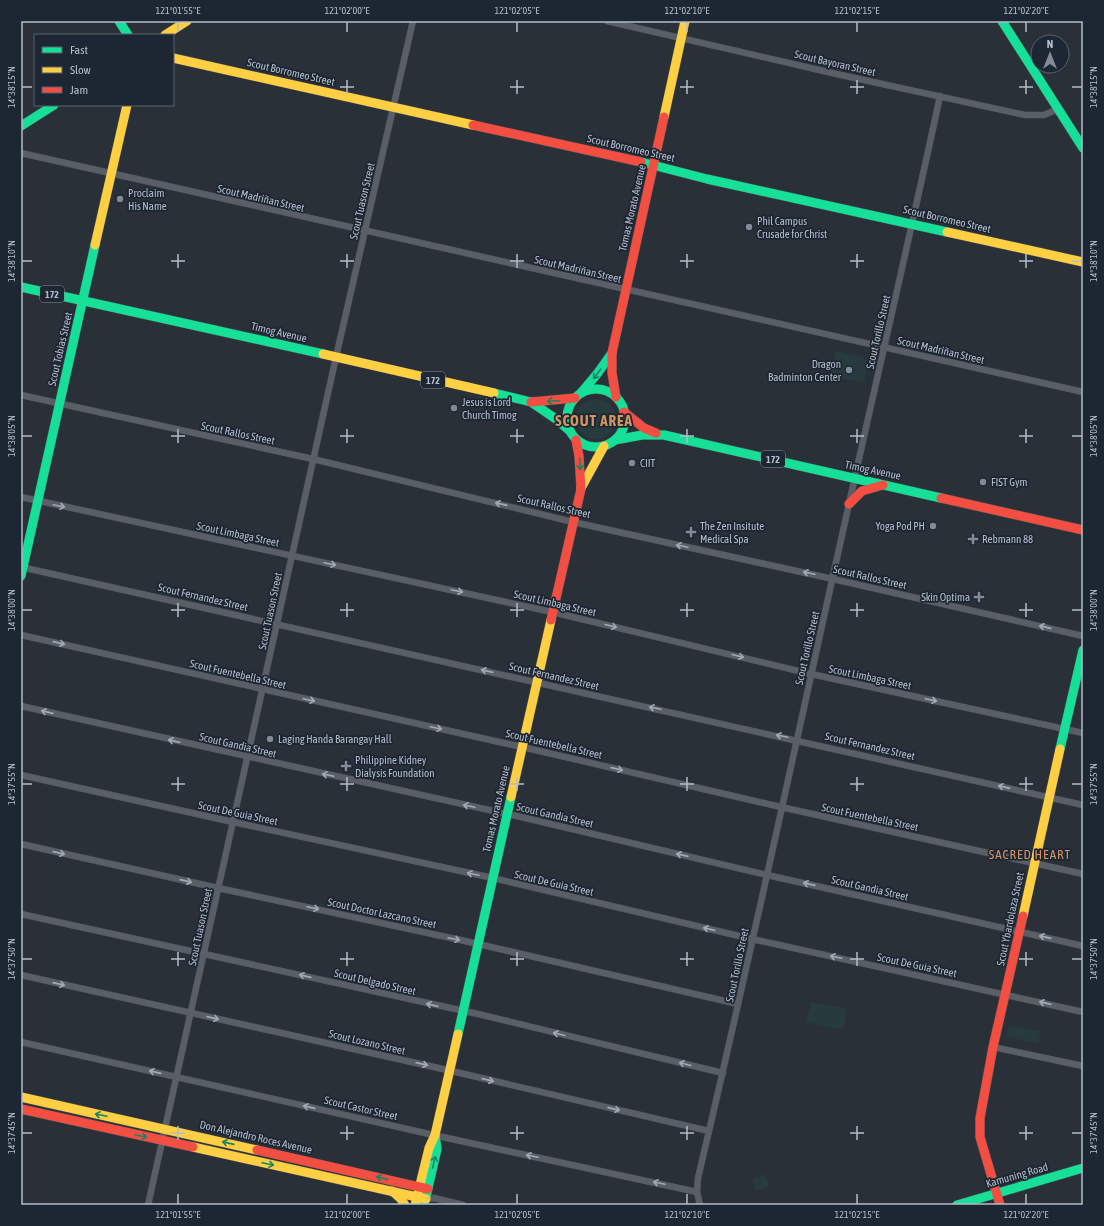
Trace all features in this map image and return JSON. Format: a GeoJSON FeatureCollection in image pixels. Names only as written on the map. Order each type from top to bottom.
{"type":"FeatureCollection","features":[{"type":"Feature","properties":{"kind":"main road"},"geometry":{"type":"LineString","coordinates":[[119,21],[127,34]]}},
{"type":"Feature","properties":{"kind":"main road"},"geometry":{"type":"LineString","coordinates":[[169,34],[187,21]]}},
{"type":"Feature","properties":{"kind":"main road","name":"Tomas Morato Avenue"},"geometry":{"type":"LineString","coordinates":[[616,397],[612,378],[612,353],[685,21]]}},
{"type":"Feature","properties":{"kind":"main road"},"geometry":{"type":"LineString","coordinates":[[1002,21],[1083,148]]}},
{"type":"Feature","properties":{"kind":"main road","name":"Scout Borromeo Street"},"geometry":{"type":"LineString","coordinates":[[174,58],[654,165],[707,179],[1083,262]]}},
{"type":"Feature","properties":{"kind":"main road"},"geometry":{"type":"LineString","coordinates":[[21,126],[52,106]]}},
{"type":"Feature","properties":{"kind":"main road","name":"Scout Tobias Street"},"geometry":{"type":"LineString","coordinates":[[22,570],[127,106]]}},
{"type":"Feature","properties":{"kind":"main road","name":"Timog Avenue"},"geometry":{"type":"LineString","coordinates":[[21,287],[530,402],[559,420],[570,431]]}},
{"type":"Feature","properties":{"kind":"main road","name":"Tomas Morato Avenue"},"geometry":{"type":"LineString","coordinates":[[578,396],[597,374],[612,353]]}},
{"type":"Feature","properties":{"kind":"main road","name":"172"},"geometry":{"type":"LineString","coordinates":[[576,440],[570,431],[567,421],[567,414],[569,407],[578,396],[591,390],[608,392],[616,397],[624,412]]}},
{"type":"Feature","properties":{"kind":"main road","name":"Timog Avenue"},"geometry":{"type":"LineString","coordinates":[[530,402],[578,396]]}},
{"type":"Feature","properties":{"kind":"main road"},"geometry":{"type":"LineString","coordinates":[[615,440],[623,429],[625,421],[624,412]]}},
{"type":"Feature","properties":{"kind":"main road","name":"Timog Avenue"},"geometry":{"type":"LineString","coordinates":[[624,412],[644,428],[658,434],[887,484],[1083,530]]}},
{"type":"Feature","properties":{"kind":"main road","name":"Timog Avenue"},"geometry":{"type":"LineString","coordinates":[[615,440],[628,436],[658,434]]}},
{"type":"Feature","properties":{"kind":"main road"},"geometry":{"type":"LineString","coordinates":[[576,440],[589,446],[604,446]]}},
{"type":"Feature","properties":{"kind":"main road","name":"Tomas Morato Avenue"},"geometry":{"type":"LineString","coordinates":[[576,440],[579,456],[581,489]]}},
{"type":"Feature","properties":{"kind":"main road","name":"172"},"geometry":{"type":"LineString","coordinates":[[604,446],[615,440]]}},
{"type":"Feature","properties":{"kind":"main road","name":"Tomas Morato Avenue"},"geometry":{"type":"LineString","coordinates":[[423,1201],[429,1148],[435,1135],[450,1071],[573,522],[581,489],[604,446]]}},
{"type":"Feature","properties":{"kind":"main road"},"geometry":{"type":"LineString","coordinates":[[848,504],[865,490],[887,484]]}},
{"type":"Feature","properties":{"kind":"main road","name":"Scout Ybardolaza Street"},"geometry":{"type":"LineString","coordinates":[[1000,1205],[982,1146],[980,1128],[982,1106],[993,1048],[1083,650]]}},
{"type":"Feature","properties":{"kind":"main road","name":"Don Alejandro Roces Avenue"},"geometry":{"type":"LineString","coordinates":[[21,1097],[424,1188]]}},
{"type":"Feature","properties":{"kind":"main road","name":"Don Alejandro Roces Avenue"},"geometry":{"type":"LineString","coordinates":[[21,1109],[391,1191],[423,1201]]}},
{"type":"Feature","properties":{"kind":"main road"},"geometry":{"type":"LineString","coordinates":[[249,1160],[252,1149]]}},
{"type":"Feature","properties":{"kind":"main road","name":"Kamuning Road"},"geometry":{"type":"LineString","coordinates":[[957,1205],[1083,1168]]}},
{"type":"Feature","properties":{"kind":"main road"},"geometry":{"type":"LineString","coordinates":[[391,1191],[401,1199],[405,1205]]}},
{"type":"Feature","properties":{"kind":"street","name":"Scout Tuason Street"},"geometry":{"type":"LineString","coordinates":[[149,1205],[313,459],[413,21]]}},
{"type":"Feature","properties":{"kind":"street","name":"Scout Bayoran Street"},"geometry":{"type":"LineString","coordinates":[[607,21],[841,75],[1025,115],[1044,115],[1058,109]]}},
{"type":"Feature","properties":{"kind":"street","name":"Scout Torillo Street"},"geometry":{"type":"LineString","coordinates":[[700,1205],[697,1192],[698,1178],[723,1074],[781,807],[833,579],[848,504],[913,224],[940,96]]}},
{"type":"Feature","properties":{"kind":"street","name":"Scout Madriñan Street"},"geometry":{"type":"LineString","coordinates":[[21,154],[1083,392]]}},
{"type":"Feature","properties":{"kind":"street","name":"Scout Rallos Street"},"geometry":{"type":"LineString","coordinates":[[21,394],[313,459],[573,522],[1083,636]]}},
{"type":"Feature","properties":{"kind":"street","name":"Scout Limbaga Street"},"geometry":{"type":"LineString","coordinates":[[21,497],[552,612],[811,674],[1083,733]]}},
{"type":"Feature","properties":{"kind":"street","name":"Scout Fernandez Street"},"geometry":{"type":"LineString","coordinates":[[22,570],[277,624],[1083,805]]}},
{"type":"Feature","properties":{"kind":"street","name":"Scout Fuentebella Street"},"geometry":{"type":"LineString","coordinates":[[21,635],[1083,874]]}},
{"type":"Feature","properties":{"kind":"street","name":"Scout Gandia Street"},"geometry":{"type":"LineString","coordinates":[[21,706],[507,814],[1083,946]]}},
{"type":"Feature","properties":{"kind":"street","name":"Scout De Guia Street"},"geometry":{"type":"LineString","coordinates":[[21,774],[233,822],[493,878],[752,939],[1083,1012]]}},
{"type":"Feature","properties":{"kind":"street","name":"Scout Doctor Lazcano Street"},"geometry":{"type":"LineString","coordinates":[[21,844],[478,944],[738,1004]]}},
{"type":"Feature","properties":{"kind":"street","name":"Scout Delgado Street"},"geometry":{"type":"LineString","coordinates":[[21,914],[463,1011],[723,1074]]}},
{"type":"Feature","properties":{"kind":"street","name":"Scout Lozano Street"},"geometry":{"type":"LineString","coordinates":[[21,975],[450,1071],[709,1131]]}},
{"type":"Feature","properties":{"kind":"street","name":"Scout Castor Street"},"geometry":{"type":"LineString","coordinates":[[21,1042],[697,1192]]}},
{"type":"Feature","properties":{"kind":"street"},"geometry":{"type":"LineString","coordinates":[[993,1048],[1083,1066]]}},
{"type":"Feature","properties":{"kind":"street"},"geometry":{"type":"LineString","coordinates":[[423,1201],[424,1188]]}},
{"type":"Feature","properties":{"kind":"street","name":"Don Alejandro Roces Avenue"},"geometry":{"type":"LineString","coordinates":[[423,1201],[463,1205]]}},
{"type":"Feature","properties":{"kind":"green space","name":"Dragon Badminton Center"},"geometry":{"type":"Polygon","coordinates":[[[836,351],[863,357],[868,364],[864,383],[830,376],[836,351]]]}},
{"type":"Feature","properties":{"kind":"green space"},"geometry":{"type":"Polygon","coordinates":[[[600,399],[607,402],[613,408],[616,419],[615,427],[607,436],[600,439],[592,439],[585,436],[577,427],[576,415],[579,408],[588,400],[600,399]]]}},
{"type":"Feature","properties":{"kind":"green space"},"geometry":{"type":"Polygon","coordinates":[[[811,1002],[847,1009],[843,1030],[806,1022],[811,1002]]]}},
{"type":"Feature","properties":{"kind":"green space"},"geometry":{"type":"Polygon","coordinates":[[[1009,1025],[1041,1032],[1038,1043],[1006,1037],[1009,1025]]]}},
{"type":"Feature","properties":{"kind":"green space"},"geometry":{"type":"Polygon","coordinates":[[[765,1174],[769,1187],[756,1191],[752,1179],[765,1174]]]}},
{"type":"Feature","properties":{"kind":"traffic: fast"},"geometry":{"type":"LineString","coordinates":[[119,21],[127,34]]}},
{"type":"Feature","properties":{"kind":"traffic: fast"},"geometry":{"type":"LineString","coordinates":[[1002,21],[1083,148]]}},
{"type":"Feature","properties":{"kind":"traffic: fast"},"geometry":{"type":"LineString","coordinates":[[21,126],[52,106]]}},
{"type":"Feature","properties":{"kind":"traffic: fast"},"geometry":{"type":"LineString","coordinates":[[641,162],[707,179],[947,232]]}},
{"type":"Feature","properties":{"kind":"traffic: fast"},"geometry":{"type":"LineString","coordinates":[[21,576],[95,245]]}},
{"type":"Feature","properties":{"kind":"traffic: fast"},"geometry":{"type":"LineString","coordinates":[[21,287],[323,354]]}},
{"type":"Feature","properties":{"kind":"traffic: fast"},"geometry":{"type":"LineString","coordinates":[[581,393],[612,353]]}},
{"type":"Feature","properties":{"kind":"traffic: fast"},"geometry":{"type":"LineString","coordinates":[[596,389],[607,391],[620,402],[623,407],[625,418],[623,429],[612,442],[607,445],[596,447],[585,445],[572,434],[569,429],[567,418],[569,407],[580,394],[585,391],[596,389]]}},
{"type":"Feature","properties":{"kind":"traffic: fast"},"geometry":{"type":"LineString","coordinates":[[494,393],[531,402],[556,419],[570,431]]}},
{"type":"Feature","properties":{"kind":"traffic: fast"},"geometry":{"type":"LineString","coordinates":[[615,440],[642,435],[664,435],[941,498]]}},
{"type":"Feature","properties":{"kind":"traffic: fast"},"geometry":{"type":"LineString","coordinates":[[1060,749],[1083,650]]}},
{"type":"Feature","properties":{"kind":"traffic: fast"},"geometry":{"type":"LineString","coordinates":[[458,1034],[511,797]]}},
{"type":"Feature","properties":{"kind":"traffic: fast"},"geometry":{"type":"LineString","coordinates":[[424,1205],[437,1149],[435,1135]]}},
{"type":"Feature","properties":{"kind":"traffic: fast"},"geometry":{"type":"LineString","coordinates":[[957,1205],[1083,1168]]}},
{"type":"Feature","properties":{"kind":"traffic: slow"},"geometry":{"type":"LineString","coordinates":[[167,34],[187,21]]}},
{"type":"Feature","properties":{"kind":"traffic: slow"},"geometry":{"type":"LineString","coordinates":[[664,117],[685,21]]}},
{"type":"Feature","properties":{"kind":"traffic: slow"},"geometry":{"type":"LineString","coordinates":[[174,58],[473,125]]}},
{"type":"Feature","properties":{"kind":"traffic: slow"},"geometry":{"type":"LineString","coordinates":[[95,245],[127,106]]}},
{"type":"Feature","properties":{"kind":"traffic: slow"},"geometry":{"type":"LineString","coordinates":[[947,232],[1083,262]]}},
{"type":"Feature","properties":{"kind":"traffic: slow"},"geometry":{"type":"LineString","coordinates":[[323,354],[494,393]]}},
{"type":"Feature","properties":{"kind":"traffic: slow"},"geometry":{"type":"LineString","coordinates":[[581,488],[604,446]]}},
{"type":"Feature","properties":{"kind":"traffic: slow"},"geometry":{"type":"LineString","coordinates":[[511,797],[551,620]]}},
{"type":"Feature","properties":{"kind":"traffic: slow"},"geometry":{"type":"LineString","coordinates":[[1023,916],[1060,749]]}},
{"type":"Feature","properties":{"kind":"traffic: slow"},"geometry":{"type":"LineString","coordinates":[[415,1205],[429,1148],[435,1135],[458,1034]]}},
{"type":"Feature","properties":{"kind":"traffic: slow"},"geometry":{"type":"LineString","coordinates":[[21,1097],[257,1150]]}},
{"type":"Feature","properties":{"kind":"traffic: slow"},"geometry":{"type":"LineString","coordinates":[[193,1147],[426,1199]]}},
{"type":"Feature","properties":{"kind":"traffic: slow"},"geometry":{"type":"LineString","coordinates":[[392,1191],[405,1205]]}},
{"type":"Feature","properties":{"kind":"traffic: jam"},"geometry":{"type":"LineString","coordinates":[[616,397],[612,373],[612,353],[664,117]]}},
{"type":"Feature","properties":{"kind":"traffic: jam"},"geometry":{"type":"LineString","coordinates":[[473,125],[641,162]]}},
{"type":"Feature","properties":{"kind":"traffic: jam"},"geometry":{"type":"LineString","coordinates":[[531,402],[575,398]]}},
{"type":"Feature","properties":{"kind":"traffic: jam"},"geometry":{"type":"LineString","coordinates":[[624,412],[644,428],[656,433]]}},
{"type":"Feature","properties":{"kind":"traffic: jam"},"geometry":{"type":"LineString","coordinates":[[551,620],[581,489],[579,456],[576,440]]}},
{"type":"Feature","properties":{"kind":"traffic: jam"},"geometry":{"type":"LineString","coordinates":[[849,504],[862,491],[883,485]]}},
{"type":"Feature","properties":{"kind":"traffic: jam"},"geometry":{"type":"LineString","coordinates":[[941,498],[1083,530]]}},
{"type":"Feature","properties":{"kind":"traffic: jam"},"geometry":{"type":"LineString","coordinates":[[1000,1205],[980,1137],[980,1118],[993,1047],[1023,916]]}},
{"type":"Feature","properties":{"kind":"traffic: jam"},"geometry":{"type":"LineString","coordinates":[[21,1109],[193,1147]]}},
{"type":"Feature","properties":{"kind":"traffic: jam"},"geometry":{"type":"LineString","coordinates":[[257,1150],[428,1189]]}},
{"type":"Feature","properties":{"kind":"place","name":"Proclaim His Name"},"geometry":{"type":"Point","coordinates":[120,199]}},
{"type":"Feature","properties":{"kind":"place","name":"Phil Campus Crusade for Christ"},"geometry":{"type":"Point","coordinates":[749,227]}},
{"type":"Feature","properties":{"kind":"place","name":"Dragon Badminton Center"},"geometry":{"type":"Point","coordinates":[849,370]}},
{"type":"Feature","properties":{"kind":"place","name":"Jesus is Lord Church Timog"},"geometry":{"type":"Point","coordinates":[454,408]}},
{"type":"Feature","properties":{"kind":"place","name":"CIIT"},"geometry":{"type":"Point","coordinates":[632,463]}},
{"type":"Feature","properties":{"kind":"place","name":"FIST Gym"},"geometry":{"type":"Point","coordinates":[983,482]}},
{"type":"Feature","properties":{"kind":"place","name":"Yoga Pod PH"},"geometry":{"type":"Point","coordinates":[933,526]}},
{"type":"Feature","properties":{"kind":"place","name":"The Zen Insitute Medical Spa"},"geometry":{"type":"Point","coordinates":[691,532]}},
{"type":"Feature","properties":{"kind":"place","name":"Rebmann 88"},"geometry":{"type":"Point","coordinates":[973,539]}},
{"type":"Feature","properties":{"kind":"place","name":"Skin Optima"},"geometry":{"type":"Point","coordinates":[979,597]}},
{"type":"Feature","properties":{"kind":"place","name":"Laging Handa Barangay Hall"},"geometry":{"type":"Point","coordinates":[270,739]}},
{"type":"Feature","properties":{"kind":"place","name":"Philippine Kidney Dialysis Foundation"},"geometry":{"type":"Point","coordinates":[346,766]}},
{"type":"Feature","properties":{"kind":"district","name":"SCOUT AREA"},"geometry":{"type":"Point","coordinates":[594,420]}},
{"type":"Feature","properties":{"kind":"district","name":"SACRED HEART"},"geometry":{"type":"Point","coordinates":[1030,854]}}]}
